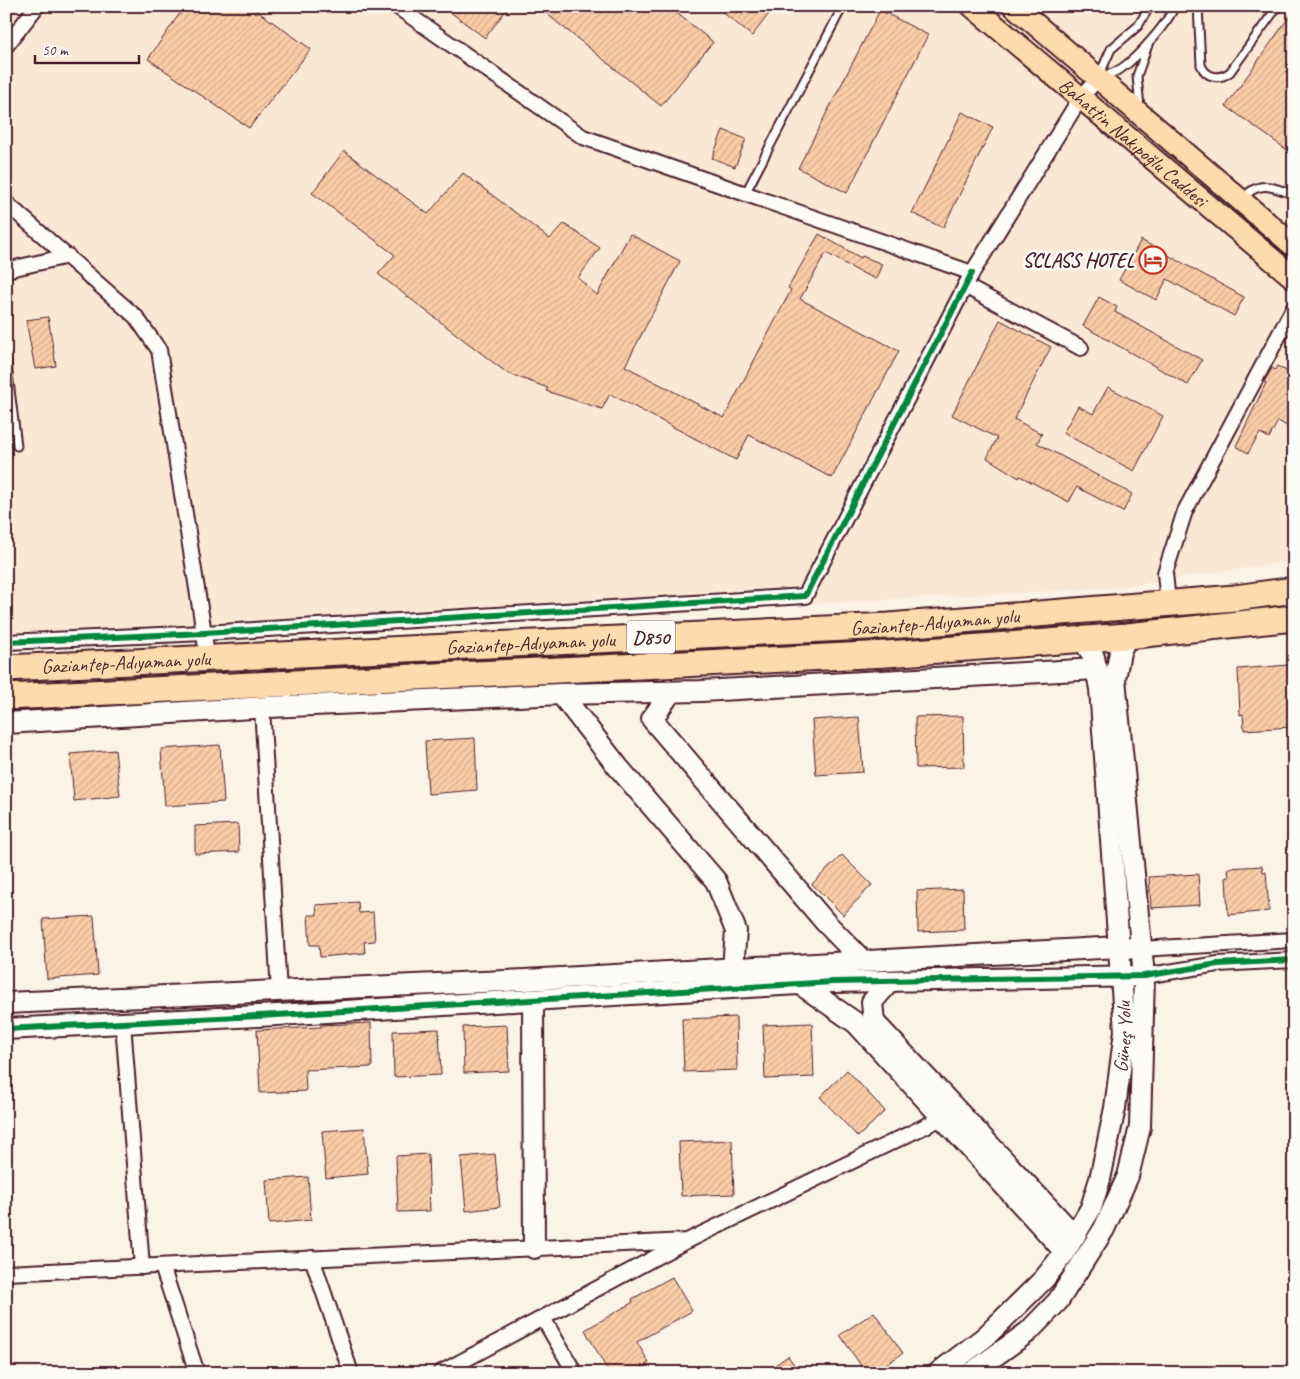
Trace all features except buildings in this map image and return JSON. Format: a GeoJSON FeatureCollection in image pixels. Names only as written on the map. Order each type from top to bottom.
{"type":"FeatureCollection","features":[{"type":"Feature","properties":{"kind":"highway","name":"Gaziantep-Adıyaman yolu"},"geometry":{"type":"LineString","coordinates":[[6,668],[889,626],[1168,604],[1294,590]]}},
{"type":"Feature","properties":{"kind":"highway","name":"Gaziantep-Adıyaman yolu"},"geometry":{"type":"LineString","coordinates":[[6,697],[887,654],[1083,640],[1294,618]]}},
{"type":"Feature","properties":{"kind":"main road","name":"Bahattin Nakıpoğlu Caddesi"},"geometry":{"type":"LineString","coordinates":[[972,6],[1294,278]]}},
{"type":"Feature","properties":{"kind":"main road","name":"Bahattin Nakıpoğlu Caddesi"},"geometry":{"type":"LineString","coordinates":[[1014,6],[1294,246]]}},
{"type":"Feature","properties":{"kind":"street"},"geometry":{"type":"LineString","coordinates":[[6,46],[37,6]]}},
{"type":"Feature","properties":{"kind":"street"},"geometry":{"type":"LineString","coordinates":[[396,6],[583,137],[972,273]]}},
{"type":"Feature","properties":{"kind":"street"},"geometry":{"type":"LineString","coordinates":[[6,642],[805,596],[972,273],[1081,97],[1098,79]]}},
{"type":"Feature","properties":{"kind":"street"},"geometry":{"type":"LineString","coordinates":[[6,203],[136,317],[159,350],[207,658]]}},
{"type":"Feature","properties":{"kind":"street"},"geometry":{"type":"LineString","coordinates":[[6,270],[68,256]]}},
{"type":"Feature","properties":{"kind":"street"},"geometry":{"type":"LineString","coordinates":[[966,286],[1082,348]]}},
{"type":"Feature","properties":{"kind":"street"},"geometry":{"type":"LineString","coordinates":[[1168,604],[1165,573],[1185,511],[1294,307]]}},
{"type":"Feature","properties":{"kind":"street","name":"Güneş Yolu"},"geometry":{"type":"LineString","coordinates":[[971,1373],[1028,1332],[1058,1301],[1104,1230],[1128,1176],[1140,1126],[1144,976],[1115,679],[1120,652],[1127,636]]}},
{"type":"Feature","properties":{"kind":"street","name":"Güneş Yolu"},"geometry":{"type":"LineString","coordinates":[[938,1373],[985,1337],[1044,1279],[1070,1244],[1091,1208],[1100,1179],[1115,1108],[1125,1031],[1100,689],[1094,657],[1083,640]]}},
{"type":"Feature","properties":{"kind":"street"},"geometry":{"type":"LineString","coordinates":[[6,722],[262,707],[562,694],[701,691],[1096,668]]}},
{"type":"Feature","properties":{"kind":"street"},"geometry":{"type":"LineString","coordinates":[[671,692],[652,719],[826,923],[863,961]]}},
{"type":"Feature","properties":{"kind":"street"},"geometry":{"type":"LineString","coordinates":[[562,694],[618,767],[716,881],[736,930],[733,968]]}},
{"type":"Feature","properties":{"kind":"street"},"geometry":{"type":"LineString","coordinates":[[262,707],[279,992]]}},
{"type":"Feature","properties":{"kind":"street"},"geometry":{"type":"LineString","coordinates":[[6,1004],[279,992],[1119,947],[1142,949],[1294,940]]}},
{"type":"Feature","properties":{"kind":"street"},"geometry":{"type":"LineString","coordinates":[[6,1029],[287,1015],[800,984],[1144,976],[1218,964],[1294,960]]}},
{"type":"Feature","properties":{"kind":"street"},"geometry":{"type":"LineString","coordinates":[[890,981],[872,1002],[874,1022],[1070,1244]]}},
{"type":"Feature","properties":{"kind":"street"},"geometry":{"type":"LineString","coordinates":[[800,984],[856,1023],[942,1118],[1070,1244]]}},
{"type":"Feature","properties":{"kind":"street"},"geometry":{"type":"LineString","coordinates":[[532,1000],[534,1248]]}},
{"type":"Feature","properties":{"kind":"street"},"geometry":{"type":"LineString","coordinates":[[123,1023],[142,1266]]}},
{"type":"Feature","properties":{"kind":"street"},"geometry":{"type":"LineString","coordinates":[[440,1373],[687,1240],[942,1118]]}},
{"type":"Feature","properties":{"kind":"street"},"geometry":{"type":"LineString","coordinates":[[6,1273],[687,1240]]}},
{"type":"Feature","properties":{"kind":"street"},"geometry":{"type":"LineString","coordinates":[[312,1258],[351,1373]]}},
{"type":"Feature","properties":{"kind":"street"},"geometry":{"type":"LineString","coordinates":[[162,1266],[197,1373]]}},
{"type":"Feature","properties":{"kind":"street"},"geometry":{"type":"LineString","coordinates":[[543,1318],[575,1373]]}},
{"type":"Feature","properties":{"kind":"lane"},"geometry":{"type":"LineString","coordinates":[[745,194],[843,6]]}},
{"type":"Feature","properties":{"kind":"lane"},"geometry":{"type":"LineString","coordinates":[[1098,79],[1111,50],[1138,26],[1150,6]]}},
{"type":"Feature","properties":{"kind":"lane"},"geometry":{"type":"LineString","coordinates":[[1098,79],[1122,68],[1148,44],[1175,6]]}},
{"type":"Feature","properties":{"kind":"lane"},"geometry":{"type":"LineString","coordinates":[[1198,6],[1201,66],[1206,74],[1226,76],[1278,6]]}},
{"type":"Feature","properties":{"kind":"lane"},"geometry":{"type":"LineString","coordinates":[[1140,115],[1137,76],[1148,44]]}},
{"type":"Feature","properties":{"kind":"lane"},"geometry":{"type":"LineString","coordinates":[[1241,201],[1254,189],[1266,186],[1274,186],[1294,195]]}},
{"type":"Feature","properties":{"kind":"lane"},"geometry":{"type":"LineString","coordinates":[[6,357],[17,446]]}},
{"type":"Feature","properties":{"kind":"shaded area"},"geometry":{"type":"Polygon","coordinates":[[[6,6],[1294,6],[1294,561],[1113,588],[6,645],[6,6]]]}},
{"type":"Feature","properties":{"kind":"cycle path"},"geometry":{"type":"LineString","coordinates":[[6,642],[204,633],[805,596],[972,273]]}},
{"type":"Feature","properties":{"kind":"cycle path"},"geometry":{"type":"LineString","coordinates":[[6,1029],[833,982],[1144,976],[1218,964],[1294,960]]}},
{"type":"Feature","properties":{"kind":"place","name":"SCLASS HOTEL"},"geometry":{"type":"Point","coordinates":[1153,260]}}]}
